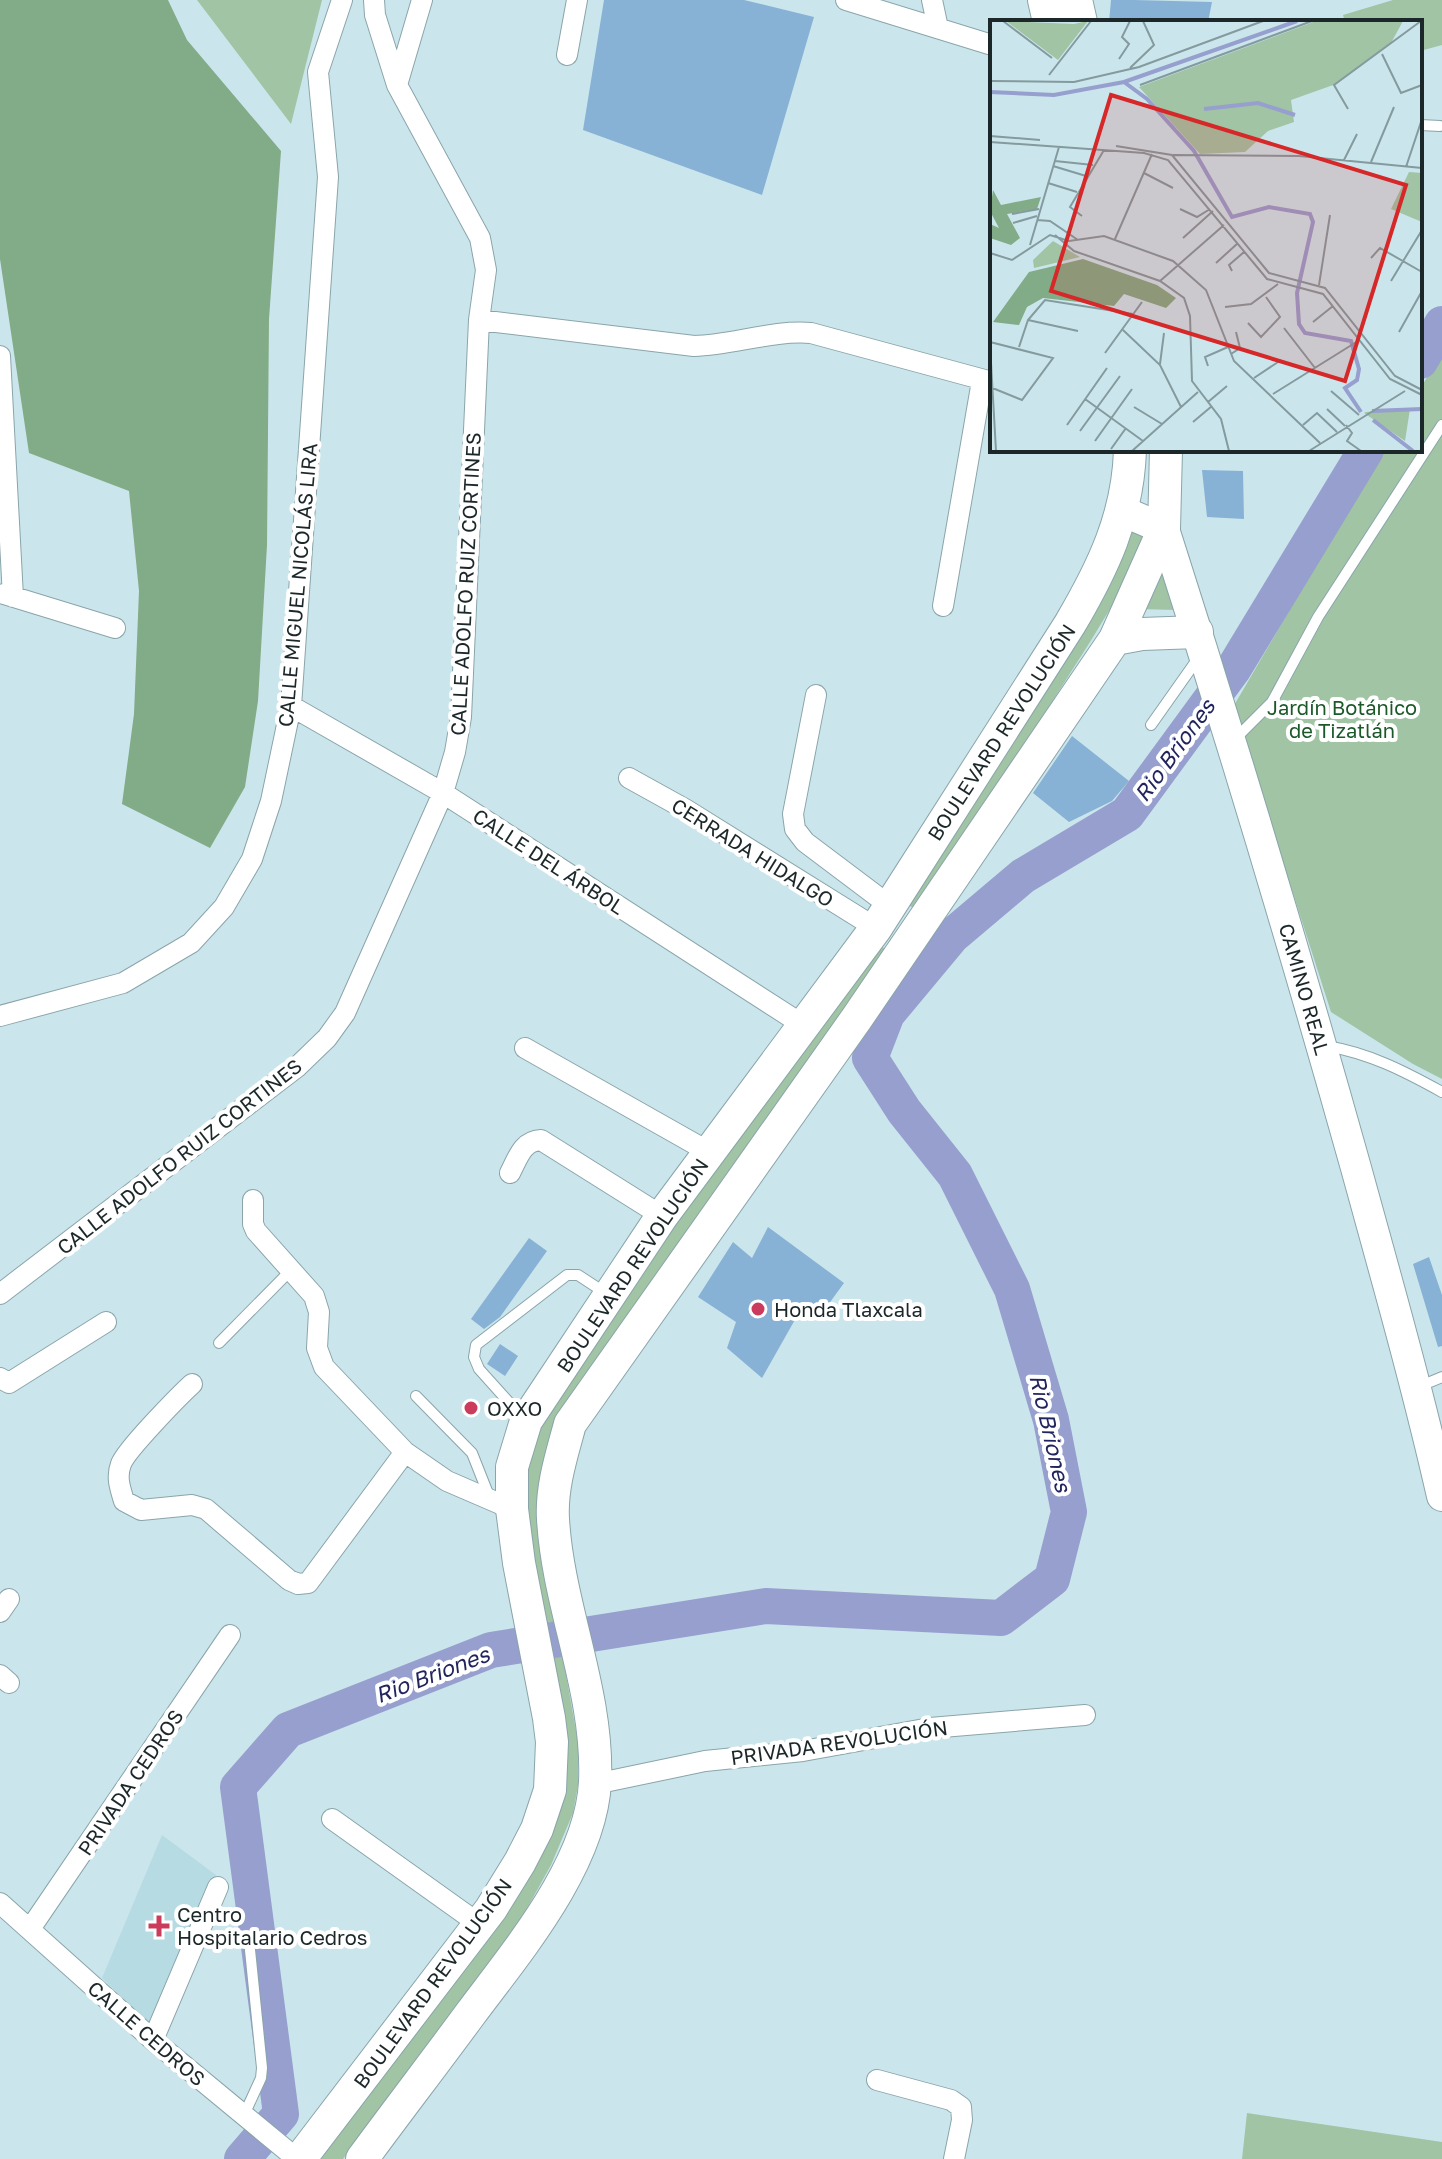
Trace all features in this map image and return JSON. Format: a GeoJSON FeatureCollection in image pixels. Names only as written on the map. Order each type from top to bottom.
{"type":"FeatureCollection","features":[{"type":"Feature","properties":{"kind":"main road"},"geometry":{"type":"LineString","coordinates":[[1044,0],[1049,20]]}},
{"type":"Feature","properties":{"kind":"main road"},"geometry":{"type":"LineString","coordinates":[[1076,0],[1081,20]]}},
{"type":"Feature","properties":{"kind":"main road","name":"BOULEVARD REVOLUCIÓN"},"geometry":{"type":"LineString","coordinates":[[291,2153],[479,1924],[520,1862],[537,1829],[550,1790],[552,1742],[549,1718],[519,1563],[502,1506],[526,1421],[662,1216],[883,917],[1098,576],[1122,511],[1130,452]]}},
{"type":"Feature","properties":{"kind":"main road","name":"BOULEVARD REVOLUCIÓN"},"geometry":{"type":"LineString","coordinates":[[362,2159],[538,1924],[568,1871],[584,1833],[595,1784],[589,1711],[553,1517],[559,1463],[570,1424],[857,1018],[1115,639],[1164,529],[1166,452]]}},
{"type":"Feature","properties":{"kind":"main road"},"geometry":{"type":"LineString","coordinates":[[1122,511],[1164,529]]}},
{"type":"Feature","properties":{"kind":"main road","name":"CAMINO REAL"},"geometry":{"type":"LineString","coordinates":[[1164,529],[1231,736],[1322,1046],[1430,1382],[1442,1496]]}},
{"type":"Feature","properties":{"kind":"main road"},"geometry":{"type":"LineString","coordinates":[[1115,639],[1142,634],[1203,651]]}},
{"type":"Feature","properties":{"kind":"street","name":"CALLE MIGUEL NICOLÁS LIRA"},"geometry":{"type":"LineString","coordinates":[[0,1016],[123,983],[191,943],[224,907],[252,859],[271,801],[291,706],[328,177],[318,72],[342,0]]}},
{"type":"Feature","properties":{"kind":"street","name":"CALLE ADOLFO RUIZ CORTINES"},"geometry":{"type":"LineString","coordinates":[[0,1294],[297,1067],[327,1038],[345,1013],[443,793],[455,752],[461,717],[479,320],[486,270],[480,238],[397,85],[375,15],[374,0]]}},
{"type":"Feature","properties":{"kind":"street"},"geometry":{"type":"LineString","coordinates":[[397,85],[422,0]]}},
{"type":"Feature","properties":{"kind":"street"},"geometry":{"type":"LineString","coordinates":[[567,55],[577,0]]}},
{"type":"Feature","properties":{"kind":"street"},"geometry":{"type":"LineString","coordinates":[[846,0],[990,44]]}},
{"type":"Feature","properties":{"kind":"street"},"geometry":{"type":"LineString","coordinates":[[932,0],[938,28]]}},
{"type":"Feature","properties":{"kind":"street"},"geometry":{"type":"LineString","coordinates":[[479,320],[694,346],[721,345],[785,331],[811,333],[987,382],[943,606]]}},
{"type":"Feature","properties":{"kind":"street"},"geometry":{"type":"LineString","coordinates":[[0,356],[7,595],[115,628]]}},
{"type":"Feature","properties":{"kind":"street","name":"CERRADA HIDALGO"},"geometry":{"type":"LineString","coordinates":[[816,695],[793,814],[795,829],[883,917]]}},
{"type":"Feature","properties":{"kind":"street","name":"CALLE DEL ÁRBOL"},"geometry":{"type":"LineString","coordinates":[[291,706],[443,793],[803,1025]]}},
{"type":"Feature","properties":{"kind":"street","name":"CERRADA HIDALGO"},"geometry":{"type":"LineString","coordinates":[[629,778],[883,917]]}},
{"type":"Feature","properties":{"kind":"street"},"geometry":{"type":"LineString","coordinates":[[525,1048],[709,1152]]}},
{"type":"Feature","properties":{"kind":"street"},"geometry":{"type":"LineString","coordinates":[[510,1173],[525,1145],[541,1140],[662,1216]]}},
{"type":"Feature","properties":{"kind":"street"},"geometry":{"type":"LineString","coordinates":[[253,1200],[256,1231],[314,1296],[319,1312],[317,1348],[324,1367],[405,1452],[447,1481],[502,1506]]}},
{"type":"Feature","properties":{"kind":"street"},"geometry":{"type":"LineString","coordinates":[[0,1378],[9,1383],[106,1322]]}},
{"type":"Feature","properties":{"kind":"street"},"geometry":{"type":"LineString","coordinates":[[192,1384],[121,1462],[118,1482],[124,1501],[141,1510],[192,1505],[206,1509],[289,1580],[298,1584],[308,1583],[405,1452]]}},
{"type":"Feature","properties":{"kind":"street","name":"PRIVADA CEDROS"},"geometry":{"type":"LineString","coordinates":[[30,1929],[230,1635]]}},
{"type":"Feature","properties":{"kind":"street","name":"PRIVADA REVOLUCIÓN"},"geometry":{"type":"LineString","coordinates":[[595,1784],[705,1761],[803,1751],[930,1728],[1085,1715]]}},
{"type":"Feature","properties":{"kind":"street"},"geometry":{"type":"LineString","coordinates":[[332,1819],[479,1924]]}},
{"type":"Feature","properties":{"kind":"street"},"geometry":{"type":"LineString","coordinates":[[153,2040],[218,1887]]}},
{"type":"Feature","properties":{"kind":"street","name":"CALLE CEDROS"},"geometry":{"type":"LineString","coordinates":[[0,1904],[153,2040],[291,2153]]}},
{"type":"Feature","properties":{"kind":"street"},"geometry":{"type":"LineString","coordinates":[[877,2080],[951,2100],[961,2107],[962,2120],[954,2159]]}},
{"type":"Feature","properties":{"kind":"lane"},"geometry":{"type":"LineString","coordinates":[[1231,736],[1253,724],[1272,702],[1318,617],[1442,425]]}},
{"type":"Feature","properties":{"kind":"lane"},"geometry":{"type":"LineString","coordinates":[[1151,725],[1203,651]]}},
{"type":"Feature","properties":{"kind":"lane"},"geometry":{"type":"LineString","coordinates":[[1322,1046],[1351,1050],[1377,1059],[1442,1092]]}},
{"type":"Feature","properties":{"kind":"lane"},"geometry":{"type":"LineString","coordinates":[[219,1343],[291,1270]]}},
{"type":"Feature","properties":{"kind":"lane"},"geometry":{"type":"LineString","coordinates":[[526,1421],[479,1369],[474,1357],[476,1345],[567,1275],[578,1275],[609,1295]]}},
{"type":"Feature","properties":{"kind":"lane"},"geometry":{"type":"LineString","coordinates":[[416,1396],[472,1453],[502,1506]]}},
{"type":"Feature","properties":{"kind":"lane"},"geometry":{"type":"LineString","coordinates":[[247,2118],[262,2068],[250,1950]]}},
{"type":"Feature","properties":{"kind":"shaded area","name":"Centro Hospitalario Cedros"},"geometry":{"type":"Polygon","coordinates":[[[162,1835],[216,1875],[152,2026],[102,1978],[162,1835]]]}},
{"type":"Feature","properties":{"kind":"green space"},"geometry":{"type":"Polygon","coordinates":[[[0,0],[168,0],[187,40],[281,151],[269,319],[267,545],[258,701],[245,787],[210,848],[122,804],[134,714],[139,591],[129,491],[29,453],[0,259],[0,0]]]}},
{"type":"Feature","properties":{"kind":"green space"},"geometry":{"type":"Polygon","coordinates":[[[197,0],[322,0],[291,124],[197,0]]]}},
{"type":"Feature","properties":{"kind":"green space"},"geometry":{"type":"Polygon","coordinates":[[[1393,0],[1442,0],[1442,45],[1422,50],[1422,20],[1344,20],[1343,15],[1393,0]]]}},
{"type":"Feature","properties":{"kind":"green space","name":"Jardín Botánico de Tizatlán"},"geometry":{"type":"Polygon","coordinates":[[[1442,352],[1442,1079],[1331,1012],[1244,740],[1229,714],[1382,452],[1422,452],[1422,386],[1442,352]]]}},
{"type":"Feature","properties":{"kind":"green space"},"geometry":{"type":"Polygon","coordinates":[[[1126,522],[1150,534],[1121,591],[919,911],[899,900],[1126,522]]]}},
{"type":"Feature","properties":{"kind":"green space"},"geometry":{"type":"Polygon","coordinates":[[[1160,556],[1177,610],[1137,609],[1160,556]]]}},
{"type":"Feature","properties":{"kind":"green space"},"geometry":{"type":"Polygon","coordinates":[[[874,940],[891,954],[560,1422],[546,1563],[578,1742],[578,1785],[573,1813],[551,1865],[520,1921],[343,2159],[313,2159],[542,1832],[525,1562],[526,1461],[541,1414],[874,940]]]}},
{"type":"Feature","properties":{"kind":"green space"},"geometry":{"type":"Polygon","coordinates":[[[1247,2113],[1442,2142],[1442,2159],[1242,2159],[1247,2113]]]}},
{"type":"Feature","properties":{"kind":"building"},"geometry":{"type":"Polygon","coordinates":[[[604,0],[744,0],[814,17],[762,195],[583,130],[604,0]]]}},
{"type":"Feature","properties":{"kind":"building"},"geometry":{"type":"Polygon","coordinates":[[[1111,0],[1212,2],[1208,20],[1109,20],[1111,0]]]}},
{"type":"Feature","properties":{"kind":"building"},"geometry":{"type":"Polygon","coordinates":[[[1202,470],[1243,471],[1244,519],[1207,517],[1202,470]]]}},
{"type":"Feature","properties":{"kind":"building"},"geometry":{"type":"Polygon","coordinates":[[[1072,736],[1129,781],[1112,801],[1069,822],[1033,793],[1072,736]]]}},
{"type":"Feature","properties":{"kind":"building","name":"Honda Tlaxcala"},"geometry":{"type":"Polygon","coordinates":[[[768,1227],[844,1283],[820,1316],[805,1302],[762,1378],[727,1348],[736,1322],[698,1297],[733,1242],[752,1258],[768,1227]]]}},
{"type":"Feature","properties":{"kind":"building"},"geometry":{"type":"Polygon","coordinates":[[[529,1238],[547,1251],[500,1317],[484,1329],[471,1319],[529,1238]]]}},
{"type":"Feature","properties":{"kind":"building"},"geometry":{"type":"Polygon","coordinates":[[[1429,1257],[1442,1295],[1442,1346],[1438,1347],[1413,1264],[1429,1257]]]}},
{"type":"Feature","properties":{"kind":"building"},"geometry":{"type":"Polygon","coordinates":[[[500,1344],[518,1356],[505,1376],[487,1364],[500,1344]]]}},
{"type":"Feature","properties":{"kind":"waterway","name":"Rio Briones"},"geometry":{"type":"LineString","coordinates":[[1422,358],[1442,324]]}},
{"type":"Feature","properties":{"kind":"waterway","name":"Rio Briones"},"geometry":{"type":"LineString","coordinates":[[242,2159],[281,2114],[238,1787],[288,1730],[491,1650],[766,1606],[1001,1618],[1052,1579],[1069,1512],[1051,1420],[1012,1289],[955,1175],[904,1111],[870,1058],[887,1014],[952,936],[1023,876],[1127,814],[1234,668],[1365,452]]}},
{"type":"Feature","properties":{"kind":"place","name":"Honda Tlaxcala"},"geometry":{"type":"Point","coordinates":[758,1309]}},
{"type":"Feature","properties":{"kind":"place","name":"OXXO"},"geometry":{"type":"Point","coordinates":[471,1408]}},
{"type":"Feature","properties":{"kind":"place","name":"Centro Hospitalario Cedros"},"geometry":{"type":"Point","coordinates":[159,1926]}}]}
